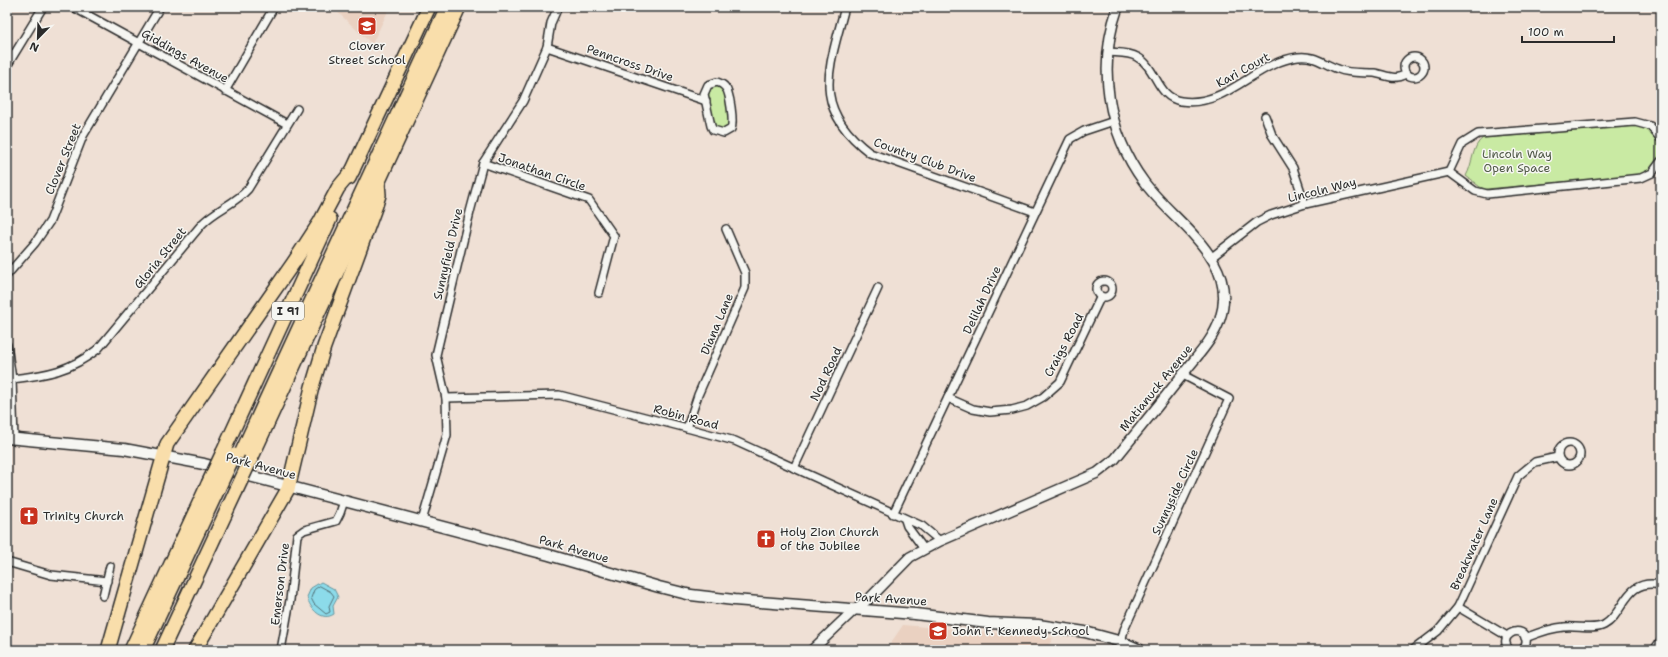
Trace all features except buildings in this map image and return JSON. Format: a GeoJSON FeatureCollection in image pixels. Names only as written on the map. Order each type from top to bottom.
{"type":"FeatureCollection","features":[{"type":"Feature","properties":{"kind":"highway","name":"I 91"},"geometry":{"type":"LineString","coordinates":[[162,650],[222,487],[237,455],[353,170],[429,7]]}},
{"type":"Feature","properties":{"kind":"highway"},"geometry":{"type":"LineString","coordinates":[[237,455],[441,7]]}},
{"type":"Feature","properties":{"kind":"highway"},"geometry":{"type":"LineString","coordinates":[[237,455],[447,7]]}},
{"type":"Feature","properties":{"kind":"highway","name":"I 91"},"geometry":{"type":"LineString","coordinates":[[131,650],[222,487],[237,455],[378,182],[459,7]]}},
{"type":"Feature","properties":{"kind":"highway"},"geometry":{"type":"LineString","coordinates":[[108,650],[151,503],[163,456],[169,442],[298,257],[320,222],[338,188],[353,170]]}},
{"type":"Feature","properties":{"kind":"highway"},"geometry":{"type":"LineString","coordinates":[[195,650],[254,550],[289,486],[318,366],[376,205],[378,182]]}},
{"type":"Feature","properties":{"kind":"highway"},"geometry":{"type":"LineString","coordinates":[[143,650],[222,487]]}},
{"type":"Feature","properties":{"kind":"highway"},"geometry":{"type":"LineString","coordinates":[[150,650],[222,487]]}},
{"type":"Feature","properties":{"kind":"main road","name":"Park Avenue"},"geometry":{"type":"LineString","coordinates":[[10,438],[102,446],[163,456],[289,486],[691,594],[734,600],[915,614],[988,623],[1038,625],[1085,632],[1121,646],[1140,650]]}},
{"type":"Feature","properties":{"kind":"street"},"geometry":{"type":"LineString","coordinates":[[7,66],[43,7]]}},
{"type":"Feature","properties":{"kind":"street","name":"Giddings Avenue"},"geometry":{"type":"LineString","coordinates":[[74,7],[286,124]]}},
{"type":"Feature","properties":{"kind":"street","name":"Clover Street"},"geometry":{"type":"LineString","coordinates":[[7,275],[35,243],[50,221],[83,136],[160,7]]}},
{"type":"Feature","properties":{"kind":"street"},"geometry":{"type":"LineString","coordinates":[[225,91],[274,7]]}},
{"type":"Feature","properties":{"kind":"street","name":"Sunnyfield Drive"},"geometry":{"type":"LineString","coordinates":[[422,522],[447,435],[446,398],[436,354],[483,163],[523,101],[547,47],[551,23],[558,7]]}},
{"type":"Feature","properties":{"kind":"street","name":"Country Club Drive"},"geometry":{"type":"LineString","coordinates":[[845,7],[828,71],[832,104],[840,124],[852,140],[870,153],[1035,212]]}},
{"type":"Feature","properties":{"kind":"street","name":"Matianuck Avenue"},"geometry":{"type":"LineString","coordinates":[[812,650],[854,610],[870,598],[910,556],[940,541],[1037,501],[1104,469],[1115,459],[1183,375],[1213,335],[1222,314],[1224,301],[1222,283],[1212,257],[1144,182],[1126,151],[1114,121],[1107,84],[1108,52],[1112,27],[1118,7]]}},
{"type":"Feature","properties":{"kind":"street","name":"Penncross Drive"},"geometry":{"type":"LineString","coordinates":[[547,47],[706,101]]}},
{"type":"Feature","properties":{"kind":"street","name":"Kari Court"},"geometry":{"type":"LineString","coordinates":[[1108,52],[1129,54],[1141,59],[1148,66],[1165,92],[1173,98],[1184,101],[1203,101],[1215,98],[1274,64],[1299,57],[1313,57],[1338,69],[1349,72],[1371,73],[1394,77],[1407,74]]}},
{"type":"Feature","properties":{"kind":"street"},"geometry":{"type":"LineString","coordinates":[[717,82],[725,86],[732,121],[728,132],[719,133],[713,130],[710,126],[706,101],[704,94],[708,85],[717,82]]}},
{"type":"Feature","properties":{"kind":"street","name":"Gloria Street"},"geometry":{"type":"LineString","coordinates":[[12,379],[43,376],[60,372],[79,364],[98,349],[202,224],[214,213],[243,194],[248,189],[286,124],[297,109]]}},
{"type":"Feature","properties":{"kind":"street"},"geometry":{"type":"LineString","coordinates":[[1265,116],[1272,134],[1293,168],[1305,204]]}},
{"type":"Feature","properties":{"kind":"street","name":"Delilah Drive"},"geometry":{"type":"LineString","coordinates":[[893,514],[1070,139],[1084,131],[1114,121]]}},
{"type":"Feature","properties":{"kind":"street"},"geometry":{"type":"LineString","coordinates":[[1661,139],[1650,126],[1635,122],[1478,134],[1469,138],[1460,146],[1449,172],[1475,191],[1487,194],[1641,178],[1652,173],[1661,161]]}},
{"type":"Feature","properties":{"kind":"street","name":"Jonathan Circle"},"geometry":{"type":"LineString","coordinates":[[483,163],[589,200],[614,236],[599,293]]}},
{"type":"Feature","properties":{"kind":"street","name":"Lincoln Way"},"geometry":{"type":"LineString","coordinates":[[1212,257],[1263,218],[1305,204],[1449,172]]}},
{"type":"Feature","properties":{"kind":"street","name":"Diana Lane"},"geometry":{"type":"LineString","coordinates":[[687,428],[698,395],[745,288],[745,273],[726,229]]}},
{"type":"Feature","properties":{"kind":"street","name":"Nod Road"},"geometry":{"type":"LineString","coordinates":[[794,468],[878,288]]}},
{"type":"Feature","properties":{"kind":"street","name":"Craigs Road"},"geometry":{"type":"LineString","coordinates":[[948,398],[973,409],[990,412],[1012,410],[1027,406],[1044,397],[1060,382],[1101,296]]}},
{"type":"Feature","properties":{"kind":"street"},"geometry":{"type":"LineString","coordinates":[[7,345],[12,379],[10,438]]}},
{"type":"Feature","properties":{"kind":"street","name":"Sunnyside Circle"},"geometry":{"type":"LineString","coordinates":[[1121,646],[1124,630],[1229,399],[1183,375]]}},
{"type":"Feature","properties":{"kind":"street","name":"Robin Road"},"geometry":{"type":"LineString","coordinates":[[446,398],[559,395],[735,441],[905,520],[922,526],[940,541]]}},
{"type":"Feature","properties":{"kind":"street","name":"Breakwater Lane"},"geometry":{"type":"LineString","coordinates":[[1413,650],[1438,631],[1458,606],[1518,476],[1535,462],[1558,457]]}},
{"type":"Feature","properties":{"kind":"street","name":"Emerson Drive"},"geometry":{"type":"LineString","coordinates":[[281,650],[290,600],[297,535],[304,530],[336,521],[344,501]]}},
{"type":"Feature","properties":{"kind":"street"},"geometry":{"type":"LineString","coordinates":[[905,520],[907,526],[924,549]]}},
{"type":"Feature","properties":{"kind":"street"},"geometry":{"type":"LineString","coordinates":[[7,562],[51,575],[107,581]]}},
{"type":"Feature","properties":{"kind":"street"},"geometry":{"type":"LineString","coordinates":[[103,596],[110,566]]}},
{"type":"Feature","properties":{"kind":"street"},"geometry":{"type":"LineString","coordinates":[[1525,638],[1547,630],[1565,626],[1599,627],[1610,621],[1624,600],[1634,590],[1650,585],[1661,585]]}},
{"type":"Feature","properties":{"kind":"street"},"geometry":{"type":"LineString","coordinates":[[1458,606],[1507,636]]}},
{"type":"Feature","properties":{"kind":"street"},"geometry":{"type":"LineString","coordinates":[[1510,650],[1506,643],[1507,636],[1511,632],[1516,631],[1522,633],[1525,638],[1526,644],[1522,650]]}},
{"type":"Feature","properties":{"kind":"street"},"geometry":{"type":"LineString","coordinates":[[1654,650],[1661,640]]}},
{"type":"Feature","properties":{"kind":"shaded area","name":"Clover Street School"},"geometry":{"type":"Polygon","coordinates":[[[332,7],[390,7],[372,44],[332,7]]]}},
{"type":"Feature","properties":{"kind":"shaded area","name":"John F. Kennedy School"},"geometry":{"type":"Polygon","coordinates":[[[903,625],[1053,638],[1046,650],[886,650],[903,625]]]}},
{"type":"Feature","properties":{"kind":"green space"},"geometry":{"type":"Polygon","coordinates":[[[716,85],[721,87],[723,91],[729,114],[727,129],[719,130],[713,122],[711,116],[708,97],[710,87],[716,85]]]}},
{"type":"Feature","properties":{"kind":"green space","name":"Lincoln Way Open Space"},"geometry":{"type":"Polygon","coordinates":[[[1636,126],[1649,131],[1658,142],[1659,148],[1657,162],[1651,169],[1638,175],[1486,189],[1480,187],[1466,176],[1477,145],[1483,138],[1636,126]]]}},
{"type":"Feature","properties":{"kind":"water"},"geometry":{"type":"Polygon","coordinates":[[[321,582],[334,589],[338,597],[333,606],[334,614],[330,616],[317,613],[311,606],[307,597],[311,588],[321,582]]]}},
{"type":"Feature","properties":{"kind":"place","name":"Clover Street School"},"geometry":{"type":"Point","coordinates":[367,26]}},
{"type":"Feature","properties":{"kind":"place","name":"Trinity Church"},"geometry":{"type":"Point","coordinates":[29,516]}},
{"type":"Feature","properties":{"kind":"place","name":"Holy Zion Church of the Jubilee"},"geometry":{"type":"Point","coordinates":[766,539]}},
{"type":"Feature","properties":{"kind":"place","name":"John F. Kennedy School"},"geometry":{"type":"Point","coordinates":[938,631]}}]}
